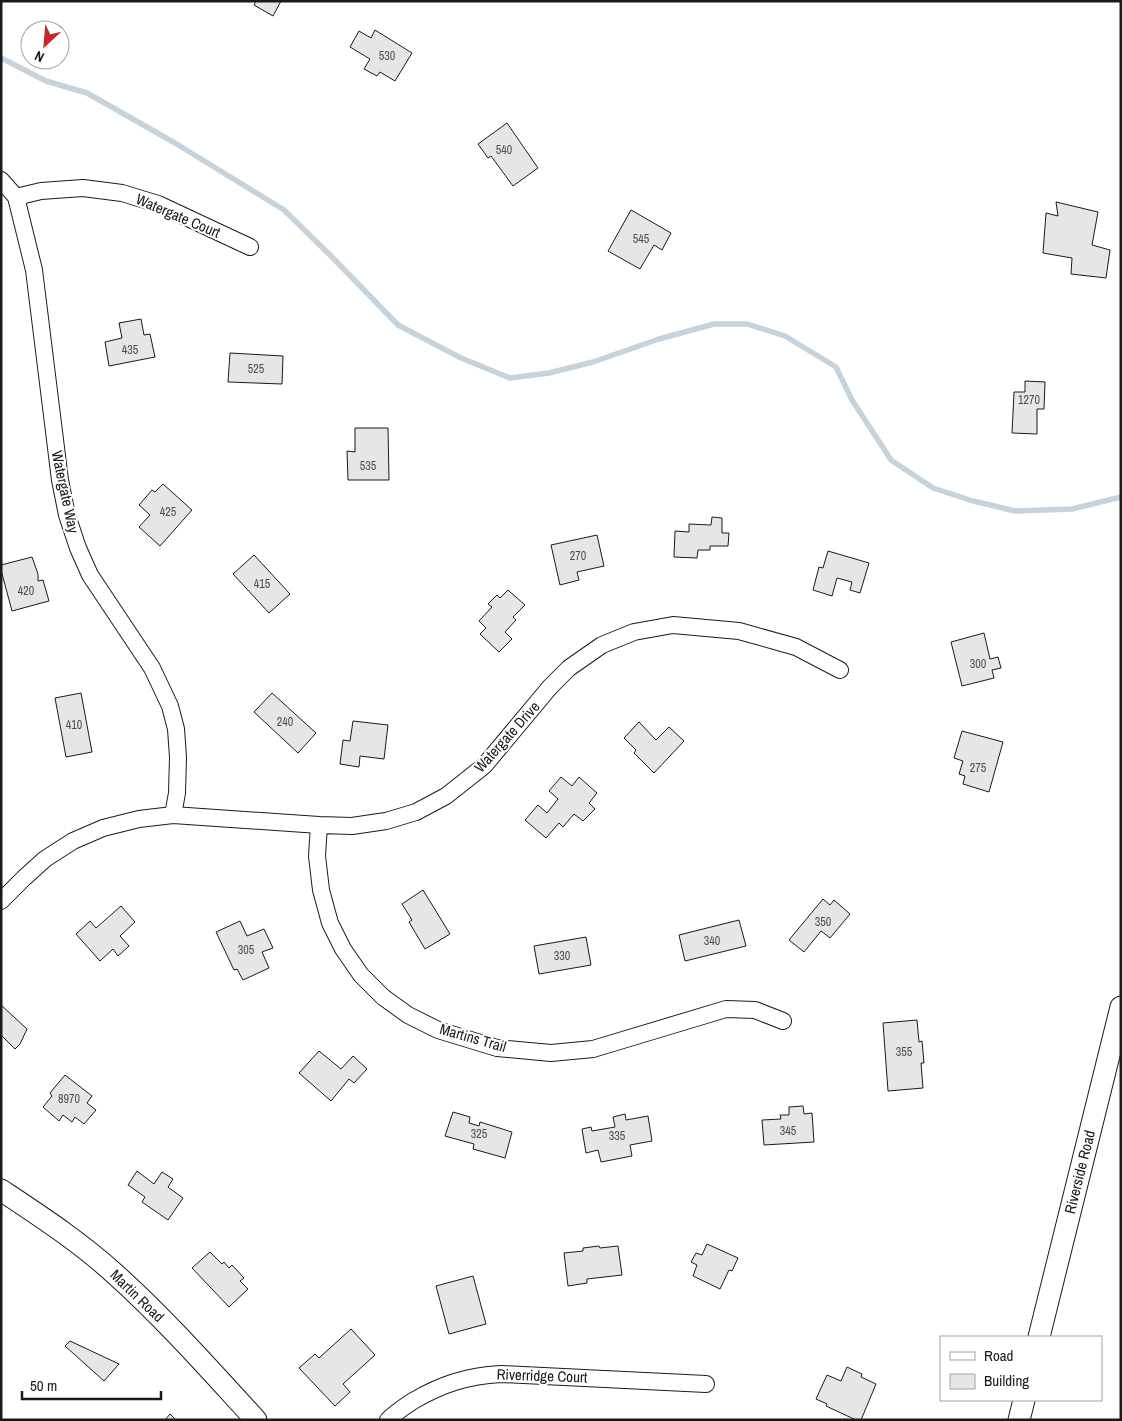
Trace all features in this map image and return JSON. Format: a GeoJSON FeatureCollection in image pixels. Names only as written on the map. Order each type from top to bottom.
{"type":"FeatureCollection","features":[{"type":"Feature","properties":{"kind":"street","name":"Watergate Way"},"geometry":{"type":"LineString","coordinates":[[1,180],[16,197],[34,270],[60,480],[67,515],[78,548],[90,575],[152,668],[170,706],[176,729],[178,757],[177,793],[173,816]]}},
{"type":"Feature","properties":{"kind":"street","name":"Watergate Court"},"geometry":{"type":"LineString","coordinates":[[16,197],[41,191],[83,188],[122,193],[158,204],[250,247]]}},
{"type":"Feature","properties":{"kind":"street","name":"Watergate Drive"},"geometry":{"type":"LineString","coordinates":[[1,902],[45,859],[73,841],[103,828],[139,819],[173,816],[318,826],[352,826],[386,822],[416,812],[446,796],[484,766],[550,687],[569,668],[602,645],[634,632],[673,625],[739,631],[796,647],[840,670]]}},
{"type":"Feature","properties":{"kind":"street","name":"Martins Trail"},"geometry":{"type":"LineString","coordinates":[[318,826],[317,856],[322,890],[330,924],[343,949],[361,975],[383,997],[408,1015],[438,1030],[496,1048],[551,1053],[593,1049],[726,1009],[755,1010],[783,1022]]}},
{"type":"Feature","properties":{"kind":"street","name":"Riverside Road"},"geometry":{"type":"LineString","coordinates":[[1039,1336],[1121,1007]]}},
{"type":"Feature","properties":{"kind":"street","name":"Martin Road"},"geometry":{"type":"LineString","coordinates":[[1,1190],[58,1228],[114,1273],[158,1314],[256,1420]]}},
{"type":"Feature","properties":{"kind":"street","name":"Riverridge Court"},"geometry":{"type":"LineString","coordinates":[[388,1420],[396,1412],[429,1392],[455,1381],[480,1375],[501,1374],[706,1384]]}},
{"type":"Feature","properties":{"kind":"street"},"geometry":{"type":"LineString","coordinates":[[1019,1420],[1024,1401]]}},
{"type":"Feature","properties":{"kind":"building"},"geometry":{"type":"Polygon","coordinates":[[[256,1],[281,1],[273,16],[254,5],[256,1]]]}},
{"type":"Feature","properties":{"kind":"building"},"geometry":{"type":"Polygon","coordinates":[[[375,30],[412,53],[395,81],[380,72],[377,76],[364,69],[370,59],[350,47],[359,31],[371,38],[375,30]]]}},
{"type":"Feature","properties":{"kind":"building"},"geometry":{"type":"Polygon","coordinates":[[[507,123],[538,168],[513,186],[491,156],[488,158],[478,144],[507,123]]]}},
{"type":"Feature","properties":{"kind":"building"},"geometry":{"type":"Polygon","coordinates":[[[1056,202],[1098,212],[1092,245],[1110,250],[1106,278],[1071,274],[1072,258],[1043,253],[1046,213],[1058,216],[1056,202]]]}},
{"type":"Feature","properties":{"kind":"building"},"geometry":{"type":"Polygon","coordinates":[[[631,210],[671,233],[662,250],[654,245],[640,269],[608,251],[631,210]]]}},
{"type":"Feature","properties":{"kind":"building"},"geometry":{"type":"Polygon","coordinates":[[[141,319],[144,335],[150,334],[155,357],[109,366],[105,342],[122,338],[119,323],[141,319]]]}},
{"type":"Feature","properties":{"kind":"building"},"geometry":{"type":"Polygon","coordinates":[[[230,353],[283,356],[282,384],[228,382],[230,353]]]}},
{"type":"Feature","properties":{"kind":"building"},"geometry":{"type":"Polygon","coordinates":[[[1025,381],[1045,382],[1044,409],[1037,409],[1037,434],[1012,433],[1014,392],[1025,392],[1025,381]]]}},
{"type":"Feature","properties":{"kind":"building"},"geometry":{"type":"Polygon","coordinates":[[[355,428],[388,428],[389,480],[348,480],[347,451],[355,452],[355,428]]]}},
{"type":"Feature","properties":{"kind":"building"},"geometry":{"type":"Polygon","coordinates":[[[163,484],[192,510],[160,546],[139,527],[150,515],[139,505],[152,490],[155,492],[163,484]]]}},
{"type":"Feature","properties":{"kind":"building"},"geometry":{"type":"Polygon","coordinates":[[[712,517],[722,518],[722,533],[729,533],[728,546],[710,546],[710,550],[698,550],[697,558],[674,557],[675,531],[689,532],[689,524],[711,525],[712,517]]]}},
{"type":"Feature","properties":{"kind":"building"},"geometry":{"type":"Polygon","coordinates":[[[597,535],[604,566],[577,572],[579,580],[560,585],[551,545],[597,535]]]}},
{"type":"Feature","properties":{"kind":"building"},"geometry":{"type":"Polygon","coordinates":[[[828,551],[869,563],[860,593],[850,590],[852,582],[837,578],[832,596],[813,590],[819,567],[823,568],[828,551]]]}},
{"type":"Feature","properties":{"kind":"building"},"geometry":{"type":"Polygon","coordinates":[[[254,555],[290,594],[269,613],[233,574],[254,555]]]}},
{"type":"Feature","properties":{"kind":"building"},"geometry":{"type":"Polygon","coordinates":[[[32,557],[38,574],[38,581],[43,580],[49,601],[12,611],[1,565],[32,557]]]}},
{"type":"Feature","properties":{"kind":"building"},"geometry":{"type":"Polygon","coordinates":[[[508,590],[525,605],[513,617],[516,620],[505,632],[512,639],[499,652],[480,634],[486,628],[479,621],[492,607],[488,604],[497,595],[500,598],[508,590]]]}},
{"type":"Feature","properties":{"kind":"building"},"geometry":{"type":"Polygon","coordinates":[[[984,633],[990,659],[998,657],[1001,668],[992,670],[994,678],[962,686],[951,642],[984,633]]]}},
{"type":"Feature","properties":{"kind":"building"},"geometry":{"type":"Polygon","coordinates":[[[81,693],[92,752],[66,757],[55,698],[81,693]]]}},
{"type":"Feature","properties":{"kind":"building"},"geometry":{"type":"Polygon","coordinates":[[[272,693],[316,733],[298,753],[254,712],[272,693]]]}},
{"type":"Feature","properties":{"kind":"building"},"geometry":{"type":"Polygon","coordinates":[[[353,721],[388,725],[384,759],[360,756],[359,767],[340,764],[343,740],[350,741],[353,721]]]}},
{"type":"Feature","properties":{"kind":"building"},"geometry":{"type":"Polygon","coordinates":[[[639,722],[656,740],[669,727],[684,741],[654,773],[634,753],[636,750],[624,738],[639,722]]]}},
{"type":"Feature","properties":{"kind":"building"},"geometry":{"type":"Polygon","coordinates":[[[962,731],[1003,742],[989,792],[963,784],[965,776],[959,774],[963,761],[954,758],[962,731]]]}},
{"type":"Feature","properties":{"kind":"building"},"geometry":{"type":"Polygon","coordinates":[[[561,777],[572,786],[579,777],[597,793],[589,803],[595,809],[583,821],[574,814],[563,827],[559,823],[546,838],[525,820],[538,805],[547,813],[558,799],[549,791],[561,777]]]}},
{"type":"Feature","properties":{"kind":"building"},"geometry":{"type":"Polygon","coordinates":[[[423,890],[450,934],[425,949],[409,922],[412,920],[402,904],[423,890]]]}},
{"type":"Feature","properties":{"kind":"building"},"geometry":{"type":"Polygon","coordinates":[[[823,899],[830,905],[834,900],[850,914],[830,938],[821,931],[804,952],[789,940],[823,899]]]}},
{"type":"Feature","properties":{"kind":"building"},"geometry":{"type":"Polygon","coordinates":[[[121,906],[135,922],[120,936],[129,946],[118,956],[113,949],[100,961],[76,934],[90,921],[96,928],[121,906]]]}},
{"type":"Feature","properties":{"kind":"building"},"geometry":{"type":"Polygon","coordinates":[[[739,920],[746,946],[685,961],[679,935],[739,920]]]}},
{"type":"Feature","properties":{"kind":"building"},"geometry":{"type":"Polygon","coordinates":[[[240,921],[247,936],[264,929],[273,948],[262,952],[269,968],[243,980],[237,969],[234,970],[216,932],[240,921]]]}},
{"type":"Feature","properties":{"kind":"building"},"geometry":{"type":"Polygon","coordinates":[[[586,937],[591,965],[539,974],[534,946],[586,937]]]}},
{"type":"Feature","properties":{"kind":"building"},"geometry":{"type":"Polygon","coordinates":[[[1,1005],[27,1029],[20,1044],[15,1049],[1,1035],[1,1005]]]}},
{"type":"Feature","properties":{"kind":"building"},"geometry":{"type":"Polygon","coordinates":[[[917,1020],[919,1042],[922,1041],[924,1063],[921,1063],[923,1088],[888,1091],[883,1023],[917,1020]]]}},
{"type":"Feature","properties":{"kind":"building"},"geometry":{"type":"Polygon","coordinates":[[[319,1051],[341,1069],[353,1056],[367,1069],[354,1083],[349,1079],[331,1101],[299,1073],[319,1051]]]}},
{"type":"Feature","properties":{"kind":"building"},"geometry":{"type":"Polygon","coordinates":[[[65,1075],[92,1096],[87,1103],[96,1110],[84,1124],[75,1117],[72,1122],[63,1115],[59,1121],[43,1107],[52,1096],[50,1093],[65,1075]]]}},
{"type":"Feature","properties":{"kind":"building"},"geometry":{"type":"Polygon","coordinates":[[[803,1106],[804,1114],[812,1113],[814,1142],[764,1145],[762,1120],[781,1119],[780,1115],[789,1115],[789,1107],[803,1106]]]}},
{"type":"Feature","properties":{"kind":"building"},"geometry":{"type":"Polygon","coordinates":[[[453,1112],[470,1117],[469,1123],[479,1126],[480,1122],[512,1132],[505,1158],[473,1149],[474,1144],[445,1136],[453,1112]]]}},
{"type":"Feature","properties":{"kind":"building"},"geometry":{"type":"Polygon","coordinates":[[[625,1114],[626,1120],[648,1116],[652,1141],[630,1145],[632,1156],[601,1162],[598,1150],[586,1153],[582,1129],[591,1127],[592,1131],[615,1127],[613,1117],[625,1114]]]}},
{"type":"Feature","properties":{"kind":"building"},"geometry":{"type":"Polygon","coordinates":[[[137,1171],[154,1184],[162,1172],[173,1179],[168,1187],[183,1198],[168,1220],[142,1202],[145,1197],[128,1185],[137,1171]]]}},
{"type":"Feature","properties":{"kind":"building"},"geometry":{"type":"Polygon","coordinates":[[[707,1244],[738,1258],[732,1271],[729,1270],[720,1289],[693,1276],[697,1265],[691,1262],[696,1253],[702,1255],[707,1244]]]}},
{"type":"Feature","properties":{"kind":"building"},"geometry":{"type":"Polygon","coordinates":[[[599,1246],[600,1248],[618,1246],[622,1275],[587,1279],[587,1283],[568,1286],[564,1253],[583,1251],[583,1248],[599,1246]]]}},
{"type":"Feature","properties":{"kind":"building"},"geometry":{"type":"Polygon","coordinates":[[[210,1252],[222,1264],[224,1262],[229,1268],[232,1265],[244,1278],[240,1281],[248,1289],[229,1307],[192,1268],[210,1252]]]}},
{"type":"Feature","properties":{"kind":"building"},"geometry":{"type":"Polygon","coordinates":[[[473,1276],[486,1324],[449,1334],[436,1286],[473,1276]]]}},
{"type":"Feature","properties":{"kind":"building"},"geometry":{"type":"Polygon","coordinates":[[[351,1329],[375,1355],[343,1384],[350,1392],[335,1406],[299,1368],[315,1354],[319,1358],[351,1329]]]}},
{"type":"Feature","properties":{"kind":"building"},"geometry":{"type":"Polygon","coordinates":[[[70,1341],[119,1364],[104,1381],[65,1346],[70,1341]]]}},
{"type":"Feature","properties":{"kind":"building"},"geometry":{"type":"Polygon","coordinates":[[[847,1367],[862,1374],[861,1377],[876,1384],[861,1420],[856,1420],[826,1406],[827,1404],[816,1399],[827,1375],[841,1381],[847,1367]]]}},
{"type":"Feature","properties":{"kind":"building"},"geometry":{"type":"Polygon","coordinates":[[[170,1414],[176,1420],[165,1420],[170,1414]]]}},
{"type":"Feature","properties":{"kind":"waterway"},"geometry":{"type":"LineString","coordinates":[[1,58],[46,81],[87,93],[175,143],[284,210],[398,325],[461,358],[510,378],[549,373],[593,362],[659,339],[714,324],[747,324],[785,336],[836,367],[852,400],[891,460],[933,488],[973,501],[1015,511],[1072,509],[1121,497]]}}]}
